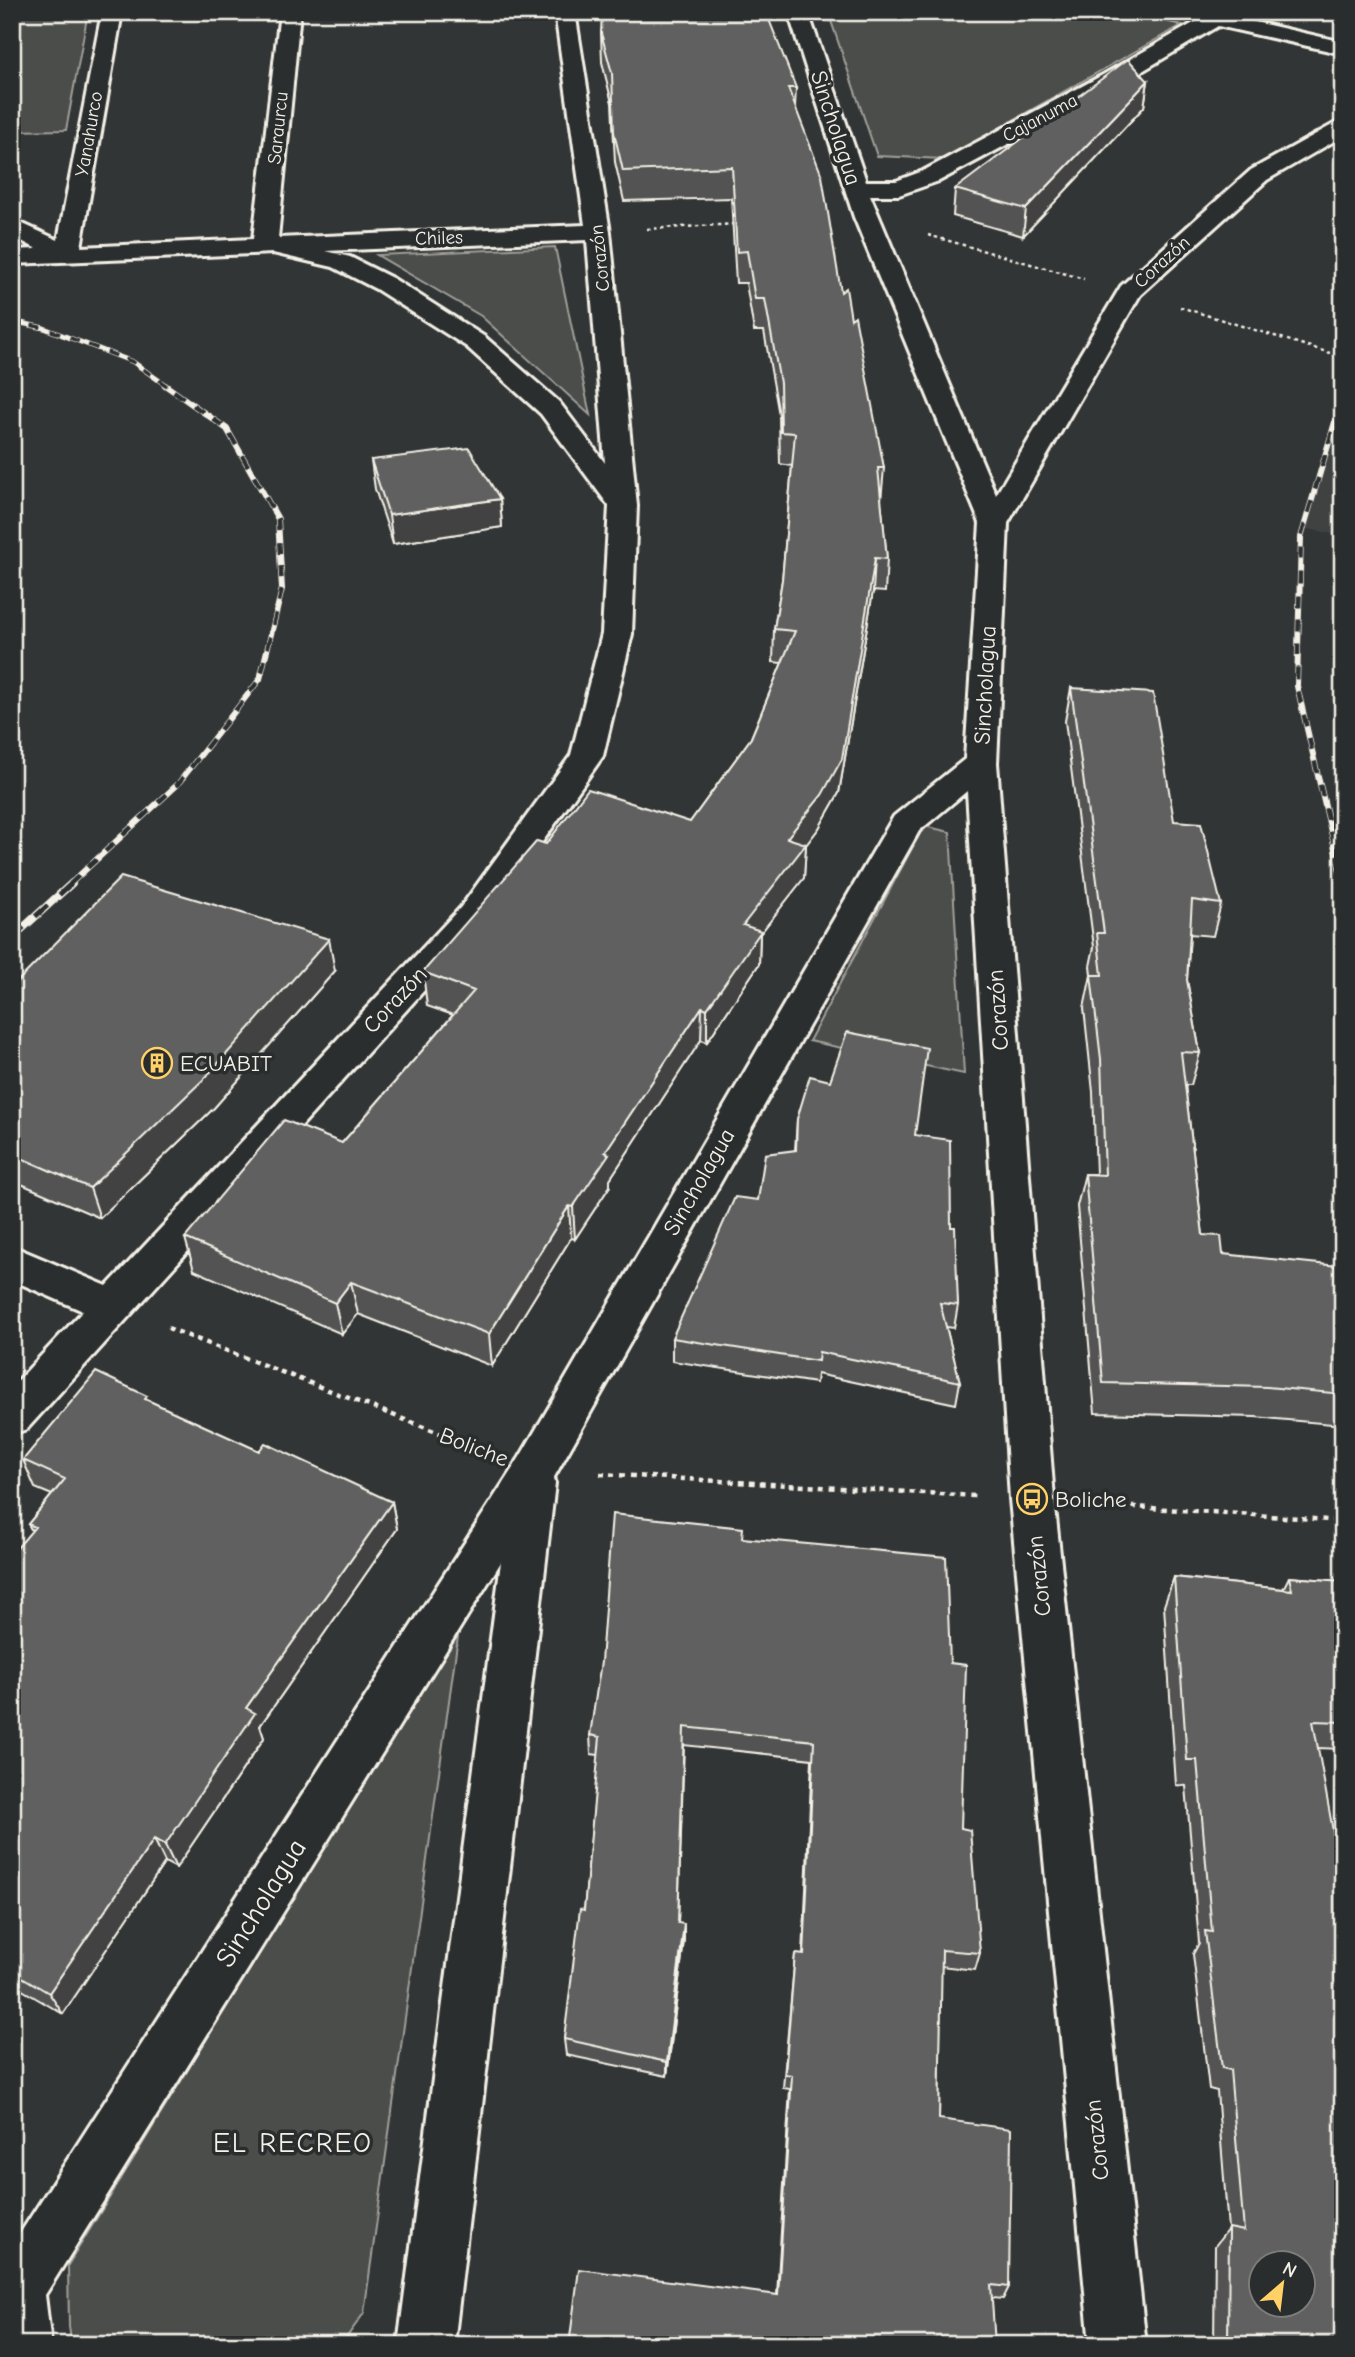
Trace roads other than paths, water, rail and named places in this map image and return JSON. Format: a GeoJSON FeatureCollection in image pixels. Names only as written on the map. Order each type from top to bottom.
{"type":"FeatureCollection","features":[{"type":"Feature","properties":{"kind":"street","name":"Yanahurco"},"geometry":{"type":"LineString","coordinates":[[67,255],[112,12]]}},
{"type":"Feature","properties":{"kind":"street","name":"Saraurcu"},"geometry":{"type":"LineString","coordinates":[[265,244],[290,12]]}},
{"type":"Feature","properties":{"kind":"street","name":"Corazón"},"geometry":{"type":"LineString","coordinates":[[12,1416],[473,915],[587,757],[617,634],[623,506],[598,232],[565,12]]}},
{"type":"Feature","properties":{"kind":"street","name":"Sincholagua"},"geometry":{"type":"LineString","coordinates":[[23,2345],[16,2290],[535,1470],[905,824],[981,763],[994,523],[855,188],[798,12]]}},
{"type":"Feature","properties":{"kind":"street"},"geometry":{"type":"LineString","coordinates":[[1182,12],[1343,48]]}},
{"type":"Feature","properties":{"kind":"street"},"geometry":{"type":"LineString","coordinates":[[1290,36],[1300,12]]}},
{"type":"Feature","properties":{"kind":"street","name":"Cajanuma"},"geometry":{"type":"LineString","coordinates":[[855,188],[899,188],[931,176],[1097,87],[1214,20]]}},
{"type":"Feature","properties":{"kind":"street","name":"Corazón"},"geometry":{"type":"LineString","coordinates":[[994,523],[1129,291],[1259,175],[1343,125]]}},
{"type":"Feature","properties":{"kind":"street"},"geometry":{"type":"LineString","coordinates":[[12,226],[67,255]]}},
{"type":"Feature","properties":{"kind":"street","name":"Chiles"},"geometry":{"type":"LineString","coordinates":[[12,257],[265,244],[598,232]]}},
{"type":"Feature","properties":{"kind":"street"},"geometry":{"type":"LineString","coordinates":[[265,244],[341,262],[385,284],[476,342],[550,408],[623,506]]}},
{"type":"Feature","properties":{"kind":"street","name":"Corazón"},"geometry":{"type":"LineString","coordinates":[[981,763],[1032,1499],[1118,2345]]}},
{"type":"Feature","properties":{"kind":"street"},"geometry":{"type":"LineString","coordinates":[[12,1262],[111,1306]]}},
{"type":"Feature","properties":{"kind":"street","name":"Sincholagua"},"geometry":{"type":"LineString","coordinates":[[426,2345],[535,1470]]}},
{"type":"Feature","properties":{"kind":"railway"},"geometry":{"type":"LineString","coordinates":[[12,321],[44,328],[133,362],[167,386]]}},
{"type":"Feature","properties":{"kind":"railway"},"geometry":{"type":"LineString","coordinates":[[70,884],[177,785],[260,679],[282,589],[278,519],[227,429],[165,385]]}},
{"type":"Feature","properties":{"kind":"railway"},"geometry":{"type":"LineString","coordinates":[[1343,411],[1335,422],[1301,537],[1297,686],[1343,883]]}},
{"type":"Feature","properties":{"kind":"railway"},"geometry":{"type":"LineString","coordinates":[[12,938],[72,883]]}},
{"type":"Feature","properties":{"kind":"place","name":"ECUABIT"},"geometry":{"type":"Point","coordinates":[157,1063]}},
{"type":"Feature","properties":{"kind":"place","name":"Boliche"},"geometry":{"type":"Point","coordinates":[1032,1499]}},
{"type":"Feature","properties":{"kind":"district","name":"EL RECREO"},"geometry":{"type":"Point","coordinates":[293,2143]}}]}
